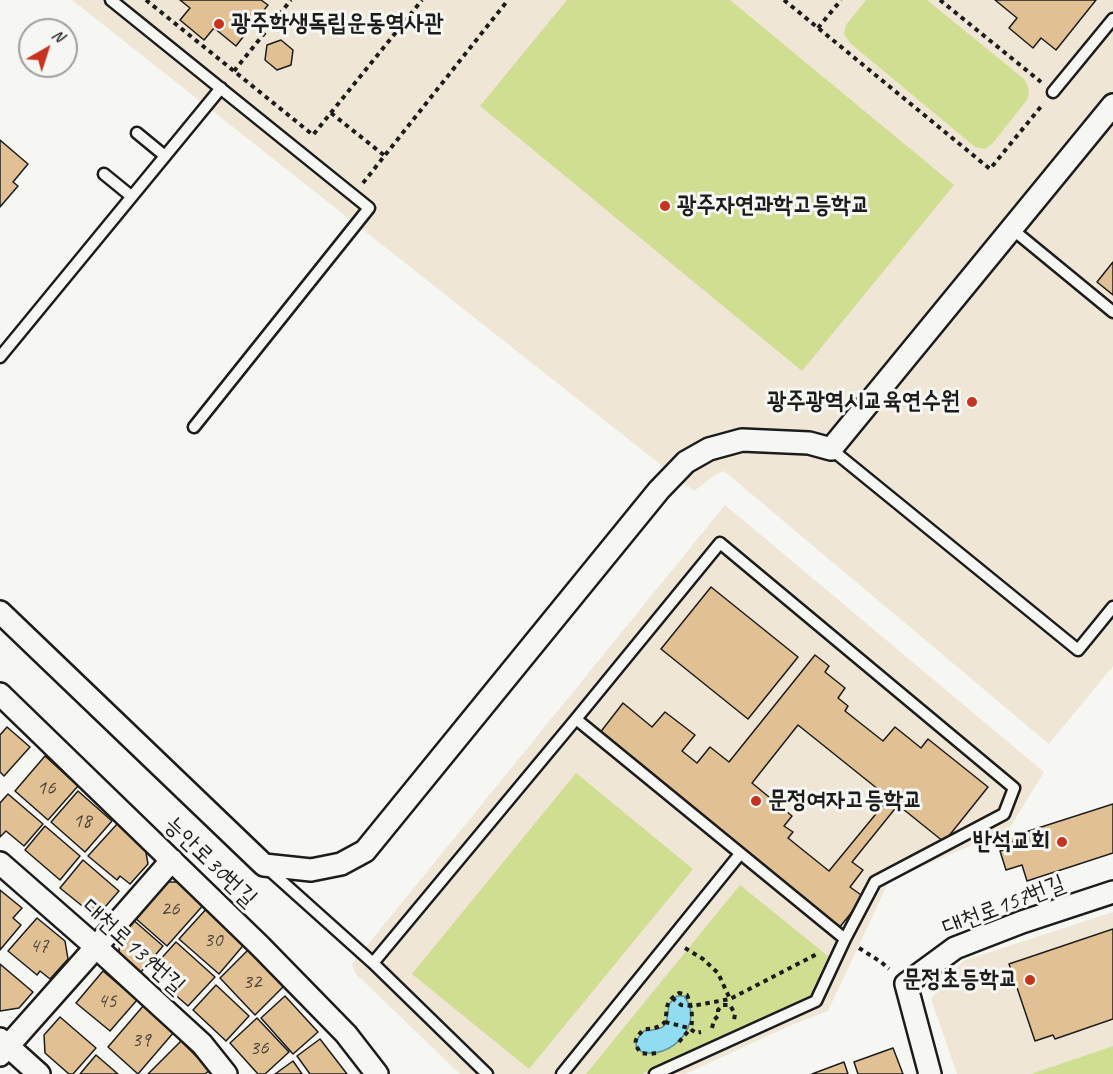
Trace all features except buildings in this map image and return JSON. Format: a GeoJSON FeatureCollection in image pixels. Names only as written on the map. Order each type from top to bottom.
{"type":"FeatureCollection","features":[{"type":"Feature","properties":{"kind":"street"},"geometry":{"type":"LineString","coordinates":[[0,612],[264,865],[310,870],[341,864],[364,851],[659,490],[686,462],[709,449],[742,440],[809,443],[831,449],[1113,105]]}},
{"type":"Feature","properties":{"kind":"street","name":"능안로30번길"},"geometry":{"type":"LineString","coordinates":[[0,694],[260,946],[346,1034],[377,1074]]}},
{"type":"Feature","properties":{"kind":"street"},"geometry":{"type":"LineString","coordinates":[[39,1074],[3,1046],[96,947],[172,860]]}},
{"type":"Feature","properties":{"kind":"street","name":"대천로139번길"},"geometry":{"type":"LineString","coordinates":[[0,863],[202,1044],[226,1074]]}},
{"type":"Feature","properties":{"kind":"street","name":"대천로157번길"},"geometry":{"type":"LineString","coordinates":[[906,984],[955,948],[1022,922],[1113,892]]}},
{"type":"Feature","properties":{"kind":"street"},"geometry":{"type":"LineString","coordinates":[[906,984],[930,1074]]}},
{"type":"Feature","properties":{"kind":"lane"},"geometry":{"type":"LineString","coordinates":[[111,0],[369,208],[194,427]]}},
{"type":"Feature","properties":{"kind":"lane"},"geometry":{"type":"LineString","coordinates":[[1053,92],[1113,19]]}},
{"type":"Feature","properties":{"kind":"lane"},"geometry":{"type":"LineString","coordinates":[[0,357],[221,88]]}},
{"type":"Feature","properties":{"kind":"lane"},"geometry":{"type":"LineString","coordinates":[[137,133],[165,156]]}},
{"type":"Feature","properties":{"kind":"lane"},"geometry":{"type":"LineString","coordinates":[[104,174],[131,196]]}},
{"type":"Feature","properties":{"kind":"lane"},"geometry":{"type":"LineString","coordinates":[[1012,229],[1113,312]]}},
{"type":"Feature","properties":{"kind":"lane"},"geometry":{"type":"LineString","coordinates":[[831,449],[1078,650],[1113,607]]}},
{"type":"Feature","properties":{"kind":"lane"},"geometry":{"type":"LineString","coordinates":[[373,963],[720,543],[1014,788],[1004,814],[875,882],[816,1001],[655,1074]]}},
{"type":"Feature","properties":{"kind":"lane"},"geometry":{"type":"LineString","coordinates":[[576,719],[845,939]]}},
{"type":"Feature","properties":{"kind":"lane"},"geometry":{"type":"LineString","coordinates":[[562,1074],[740,854]]}},
{"type":"Feature","properties":{"kind":"lane"},"geometry":{"type":"LineString","coordinates":[[264,865],[373,963],[487,1074]]}},
{"type":"Feature","properties":{"kind":"path"},"geometry":{"type":"LineString","coordinates":[[146,0],[313,135],[422,0]]}},
{"type":"Feature","properties":{"kind":"path"},"geometry":{"type":"LineString","coordinates":[[234,71],[291,0]]}},
{"type":"Feature","properties":{"kind":"path"},"geometry":{"type":"LineString","coordinates":[[354,195],[508,0]]}},
{"type":"Feature","properties":{"kind":"path"},"geometry":{"type":"LineString","coordinates":[[784,0],[990,169],[1053,92],[940,0]]}},
{"type":"Feature","properties":{"kind":"path"},"geometry":{"type":"LineString","coordinates":[[818,28],[841,0]]}},
{"type":"Feature","properties":{"kind":"path"},"geometry":{"type":"LineString","coordinates":[[331,113],[385,156]]}},
{"type":"Feature","properties":{"kind":"path"},"geometry":{"type":"LineString","coordinates":[[672,998],[681,1005],[692,1006],[730,999],[845,939],[881,962],[906,984]]}},
{"type":"Feature","properties":{"kind":"path"},"geometry":{"type":"LineString","coordinates":[[670,940],[703,959],[718,973],[730,999]]}},
{"type":"Feature","properties":{"kind":"path"},"geometry":{"type":"LineString","coordinates":[[664,1052],[641,1053],[635,1040],[644,1029],[659,1027],[665,1022],[666,1005],[679,993],[687,995],[692,1006],[693,1020],[682,1040],[673,1046]]}},
{"type":"Feature","properties":{"kind":"path"},"geometry":{"type":"LineString","coordinates":[[715,1033],[712,1028],[714,1020],[723,1005],[730,1005],[735,1014],[731,1023]]}},
{"type":"Feature","properties":{"kind":"path"},"geometry":{"type":"LineString","coordinates":[[665,1022],[696,1033],[712,1028]]}},
{"type":"Feature","properties":{"kind":"shaded area","name":"광주자연과학고등학교"},"geometry":{"type":"Polygon","coordinates":[[[72,0],[1113,0],[1113,666],[1049,744],[724,471],[694,491],[72,0]]]}},
{"type":"Feature","properties":{"kind":"shaded area","name":"문정여자고등학교"},"geometry":{"type":"Polygon","coordinates":[[[725,505],[1044,772],[1009,829],[889,881],[828,1011],[789,1026],[685,1074],[460,1074],[356,974],[352,964],[725,505]]]}},
{"type":"Feature","properties":{"kind":"shaded area","name":"문정초등학교"},"geometry":{"type":"Polygon","coordinates":[[[1113,912],[1113,1074],[957,1074],[931,999],[963,961],[1113,912]]]}},
{"type":"Feature","properties":{"kind":"green space"},"geometry":{"type":"Polygon","coordinates":[[[567,0],[730,0],[954,185],[802,371],[480,106],[567,0]]]}},
{"type":"Feature","properties":{"kind":"green space"},"geometry":{"type":"Polygon","coordinates":[[[866,0],[927,0],[1024,79],[1028,89],[1027,100],[992,144],[985,149],[975,147],[850,43],[844,34],[846,25],[866,0]]]}},
{"type":"Feature","properties":{"kind":"green space"},"geometry":{"type":"Polygon","coordinates":[[[576,773],[693,869],[529,1069],[412,974],[576,773]]]}},
{"type":"Feature","properties":{"kind":"green space"},"geometry":{"type":"Polygon","coordinates":[[[740,885],[828,956],[809,998],[642,1074],[586,1074],[740,885]]]}},
{"type":"Feature","properties":{"kind":"green space"},"geometry":{"type":"Polygon","coordinates":[[[1113,1046],[1113,1074],[1031,1074],[1113,1046]]]}},
{"type":"Feature","properties":{"kind":"water"},"geometry":{"type":"Polygon","coordinates":[[[677,996],[684,996],[691,1011],[690,1022],[683,1036],[674,1045],[662,1051],[642,1052],[637,1047],[637,1040],[644,1031],[662,1028],[666,1022],[669,1004],[677,996]]]}},
{"type":"Feature","properties":{"kind":"place","name":"광주학생독립운동역사관"},"geometry":{"type":"Point","coordinates":[219,24]}},
{"type":"Feature","properties":{"kind":"place","name":"광주자연과학고등학교"},"geometry":{"type":"Point","coordinates":[665,206]}},
{"type":"Feature","properties":{"kind":"place","name":"광주광역시교육연수원"},"geometry":{"type":"Point","coordinates":[972,402]}},
{"type":"Feature","properties":{"kind":"place","name":"문정여자고등학교"},"geometry":{"type":"Point","coordinates":[756,801]}},
{"type":"Feature","properties":{"kind":"place","name":"반석교회"},"geometry":{"type":"Point","coordinates":[1062,842]}},
{"type":"Feature","properties":{"kind":"place","name":"문정초등학교"},"geometry":{"type":"Point","coordinates":[1030,980]}}]}
